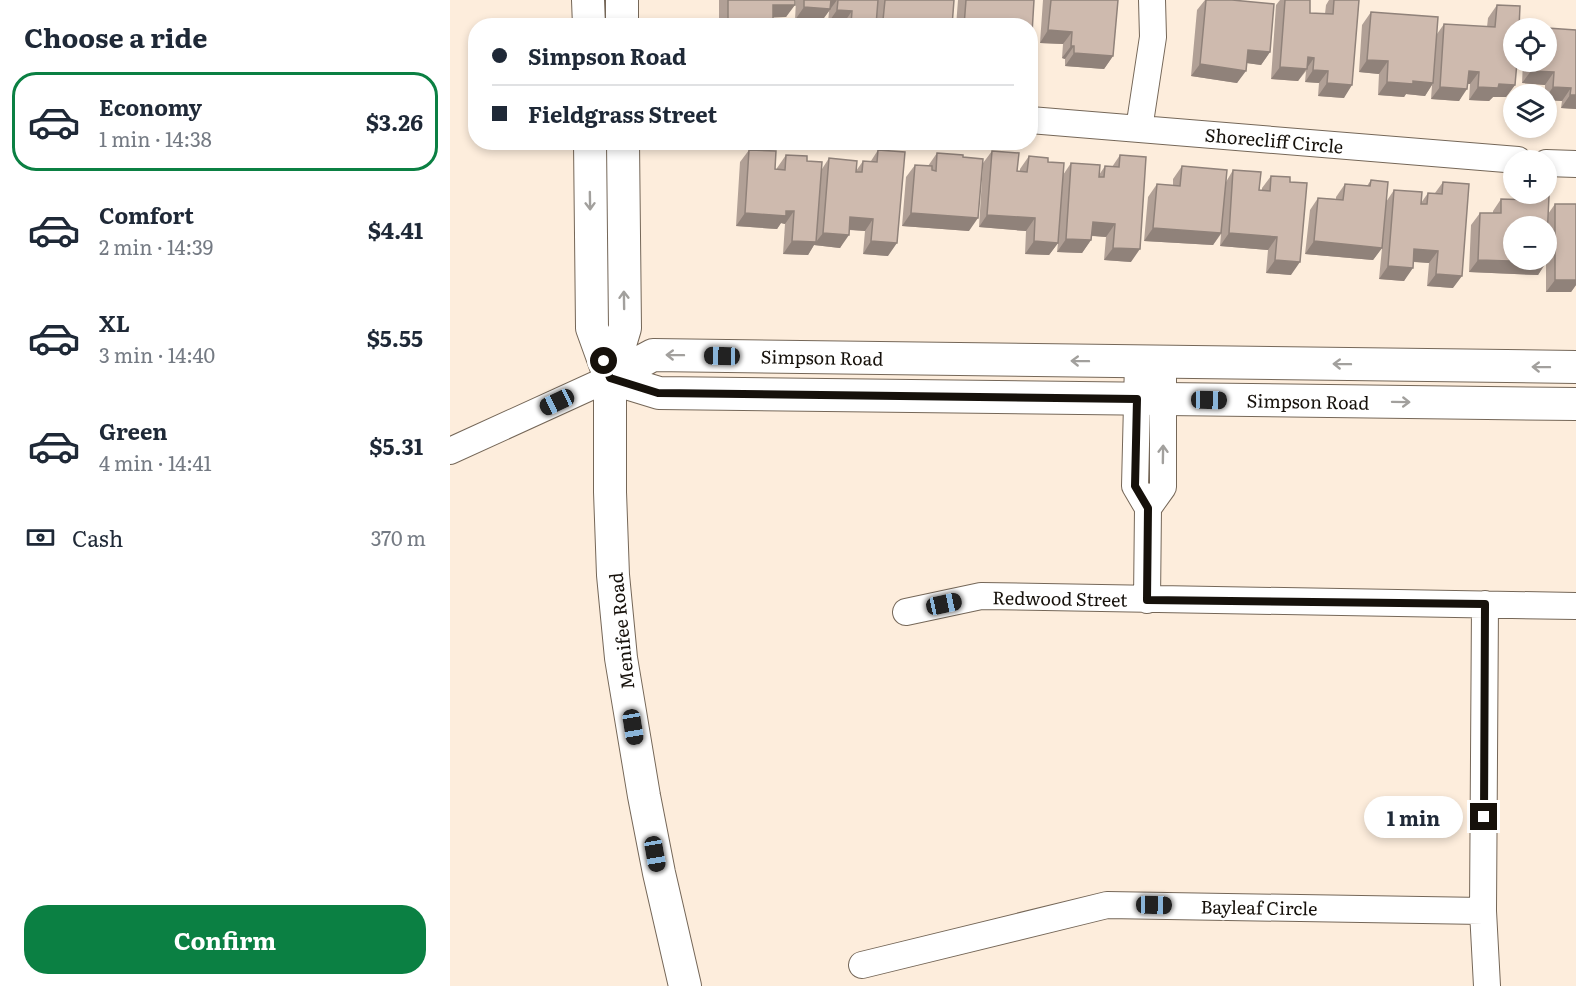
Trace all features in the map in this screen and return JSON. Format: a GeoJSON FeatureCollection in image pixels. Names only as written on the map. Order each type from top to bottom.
{"type":"FeatureCollection","features":[{"type":"Feature","properties":{"kind":"main road"},"geometry":{"type":"LineString","coordinates":[[588,0],[589,18]]}},
{"type":"Feature","properties":{"kind":"main road"},"geometry":{"type":"LineString","coordinates":[[622,0],[622,18]]}},
{"type":"Feature","properties":{"kind":"main road","name":"Menifee Road"},"geometry":{"type":"LineString","coordinates":[[590,150],[592,328],[610,378]]}},
{"type":"Feature","properties":{"kind":"main road","name":"Menifee Road"},"geometry":{"type":"LineString","coordinates":[[623,150],[625,328],[610,378],[613,574],[621,658],[658,873],[685,986]]}},
{"type":"Feature","properties":{"kind":"main road","name":"Simpson Road"},"geometry":{"type":"LineString","coordinates":[[610,378],[653,355],[1576,367]]}},
{"type":"Feature","properties":{"kind":"main road","name":"Simpson Road"},"geometry":{"type":"LineString","coordinates":[[610,378],[658,393],[1576,404]]}},
{"type":"Feature","properties":{"kind":"street"},"geometry":{"type":"LineString","coordinates":[[1139,129],[1153,37],[1152,0]]}},
{"type":"Feature","properties":{"kind":"street","name":"Shorecliff Circle"},"geometry":{"type":"LineString","coordinates":[[1038,121],[1503,159]]}},
{"type":"Feature","properties":{"kind":"street"},"geometry":{"type":"LineString","coordinates":[[1557,163],[1576,164]]}},
{"type":"Feature","properties":{"kind":"street"},"geometry":{"type":"LineString","coordinates":[[1147,600],[1148,508],[1135,486],[1150,399],[1151,362]]}},
{"type":"Feature","properties":{"kind":"street"},"geometry":{"type":"LineString","coordinates":[[450,451],[610,378]]}},
{"type":"Feature","properties":{"kind":"street","name":"Redwood Street"},"geometry":{"type":"LineString","coordinates":[[906,612],[981,596],[1576,606]]}},
{"type":"Feature","properties":{"kind":"street"},"geometry":{"type":"LineString","coordinates":[[1485,604],[1484,911],[1487,986]]}},
{"type":"Feature","properties":{"kind":"street","name":"Bayleaf Circle"},"geometry":{"type":"LineString","coordinates":[[862,965],[1107,905],[1484,911]]}},
{"type":"Feature","properties":{"kind":"building"},"geometry":{"type":"Polygon","coordinates":[[[728,0],[795,0],[795,5],[773,5],[773,18],[728,18],[728,0]]]}},
{"type":"Feature","properties":{"kind":"building"},"geometry":{"type":"Polygon","coordinates":[[[804,0],[831,0],[830,9],[804,7],[804,0]]]}},
{"type":"Feature","properties":{"kind":"building"},"geometry":{"type":"Polygon","coordinates":[[[838,0],[878,0],[877,18],[851,18],[852,11],[837,10],[838,0]]]}},
{"type":"Feature","properties":{"kind":"building"},"geometry":{"type":"Polygon","coordinates":[[[885,0],[954,0],[953,18],[883,18],[885,0]]]}},
{"type":"Feature","properties":{"kind":"building"},"geometry":{"type":"Polygon","coordinates":[[[966,0],[1034,0],[1033,18],[965,18],[966,0]]]}},
{"type":"Feature","properties":{"kind":"building"},"geometry":{"type":"Polygon","coordinates":[[[1051,0],[1118,0],[1113,56],[1074,53],[1074,46],[1071,46],[1072,32],[1048,30],[1051,0]]]}},
{"type":"Feature","properties":{"kind":"building"},"geometry":{"type":"Polygon","coordinates":[[[1206,0],[1274,4],[1270,52],[1248,50],[1246,71],[1200,64],[1206,0]]]}},
{"type":"Feature","properties":{"kind":"building"},"geometry":{"type":"Polygon","coordinates":[[[1285,0],[1310,0],[1310,13],[1333,14],[1334,0],[1359,0],[1352,85],[1327,83],[1328,71],[1313,70],[1314,58],[1308,57],[1307,69],[1280,67],[1285,0]]]}},
{"type":"Feature","properties":{"kind":"building"},"geometry":{"type":"Polygon","coordinates":[[[1497,5],[1520,6],[1519,18],[1503,18],[1503,72],[1516,72],[1515,84],[1499,84],[1498,88],[1478,87],[1479,72],[1469,71],[1467,89],[1440,87],[1444,24],[1495,27],[1497,5]]]}},
{"type":"Feature","properties":{"kind":"building"},"geometry":{"type":"Polygon","coordinates":[[[1371,12],[1438,17],[1433,83],[1387,82],[1388,61],[1367,60],[1371,12]]]}},
{"type":"Feature","properties":{"kind":"building"},"geometry":{"type":"Polygon","coordinates":[[[1557,29],[1576,30],[1576,95],[1570,95],[1571,88],[1557,87],[1557,84],[1553,84],[1554,72],[1557,72],[1557,29]]]}},
{"type":"Feature","properties":{"kind":"building"},"geometry":{"type":"Polygon","coordinates":[[[749,150],[776,151],[775,169],[785,170],[786,155],[807,156],[807,161],[822,162],[816,242],[792,241],[794,211],[786,211],[786,216],[745,213],[749,150]]]}},
{"type":"Feature","properties":{"kind":"building"},"geometry":{"type":"Polygon","coordinates":[[[878,150],[905,152],[897,243],[871,241],[873,219],[850,217],[849,235],[823,233],[829,158],[857,161],[856,172],[862,172],[863,161],[877,162],[878,150]]]}},
{"type":"Feature","properties":{"kind":"building"},"geometry":{"type":"Polygon","coordinates":[[[992,151],[1019,153],[1017,171],[1027,172],[1029,156],[1048,158],[1048,162],[1064,163],[1058,243],[1034,241],[1035,218],[987,215],[992,151]]]}},
{"type":"Feature","properties":{"kind":"building"},"geometry":{"type":"Polygon","coordinates":[[[937,153],[983,159],[978,218],[911,213],[915,165],[932,166],[932,170],[936,171],[937,153]]]}},
{"type":"Feature","properties":{"kind":"building"},"geometry":{"type":"Polygon","coordinates":[[[1120,155],[1146,157],[1140,249],[1113,248],[1115,224],[1093,222],[1091,240],[1066,239],[1071,163],[1100,165],[1099,177],[1104,177],[1105,166],[1119,167],[1120,155]]]}},
{"type":"Feature","properties":{"kind":"building"},"geometry":{"type":"Polygon","coordinates":[[[1182,166],[1227,170],[1221,233],[1153,228],[1157,184],[1180,186],[1182,166]]]}},
{"type":"Feature","properties":{"kind":"building"},"geometry":{"type":"Polygon","coordinates":[[[1233,170],[1261,172],[1259,190],[1270,191],[1271,176],[1290,177],[1290,182],[1307,183],[1300,262],[1275,260],[1277,237],[1229,233],[1233,170]]]}},
{"type":"Feature","properties":{"kind":"building"},"geometry":{"type":"Polygon","coordinates":[[[1371,180],[1388,182],[1382,248],[1314,241],[1318,198],[1343,200],[1345,184],[1370,186],[1371,180]]]}},
{"type":"Feature","properties":{"kind":"building"},"geometry":{"type":"Polygon","coordinates":[[[1443,182],[1469,184],[1462,276],[1436,274],[1438,251],[1414,249],[1413,268],[1388,266],[1394,190],[1422,192],[1421,204],[1427,204],[1428,193],[1442,194],[1443,182]]]}},
{"type":"Feature","properties":{"kind":"building"},"geometry":{"type":"Polygon","coordinates":[[[1501,199],[1503,199],[1503,204],[1549,204],[1548,216],[1503,216],[1503,261],[1478,260],[1480,213],[1501,213],[1501,199]]]}},
{"type":"Feature","properties":{"kind":"building"},"geometry":{"type":"Polygon","coordinates":[[[1555,204],[1576,204],[1576,280],[1555,280],[1557,216],[1555,216],[1555,204]]]}},
{"type":"Feature","properties":{"kind":"route"},"geometry":{"type":"LineString","coordinates":[[604,361],[610,378],[658,393],[1137,399],[1135,486],[1148,508],[1147,600],[1485,604],[1484,817]]}}]}
